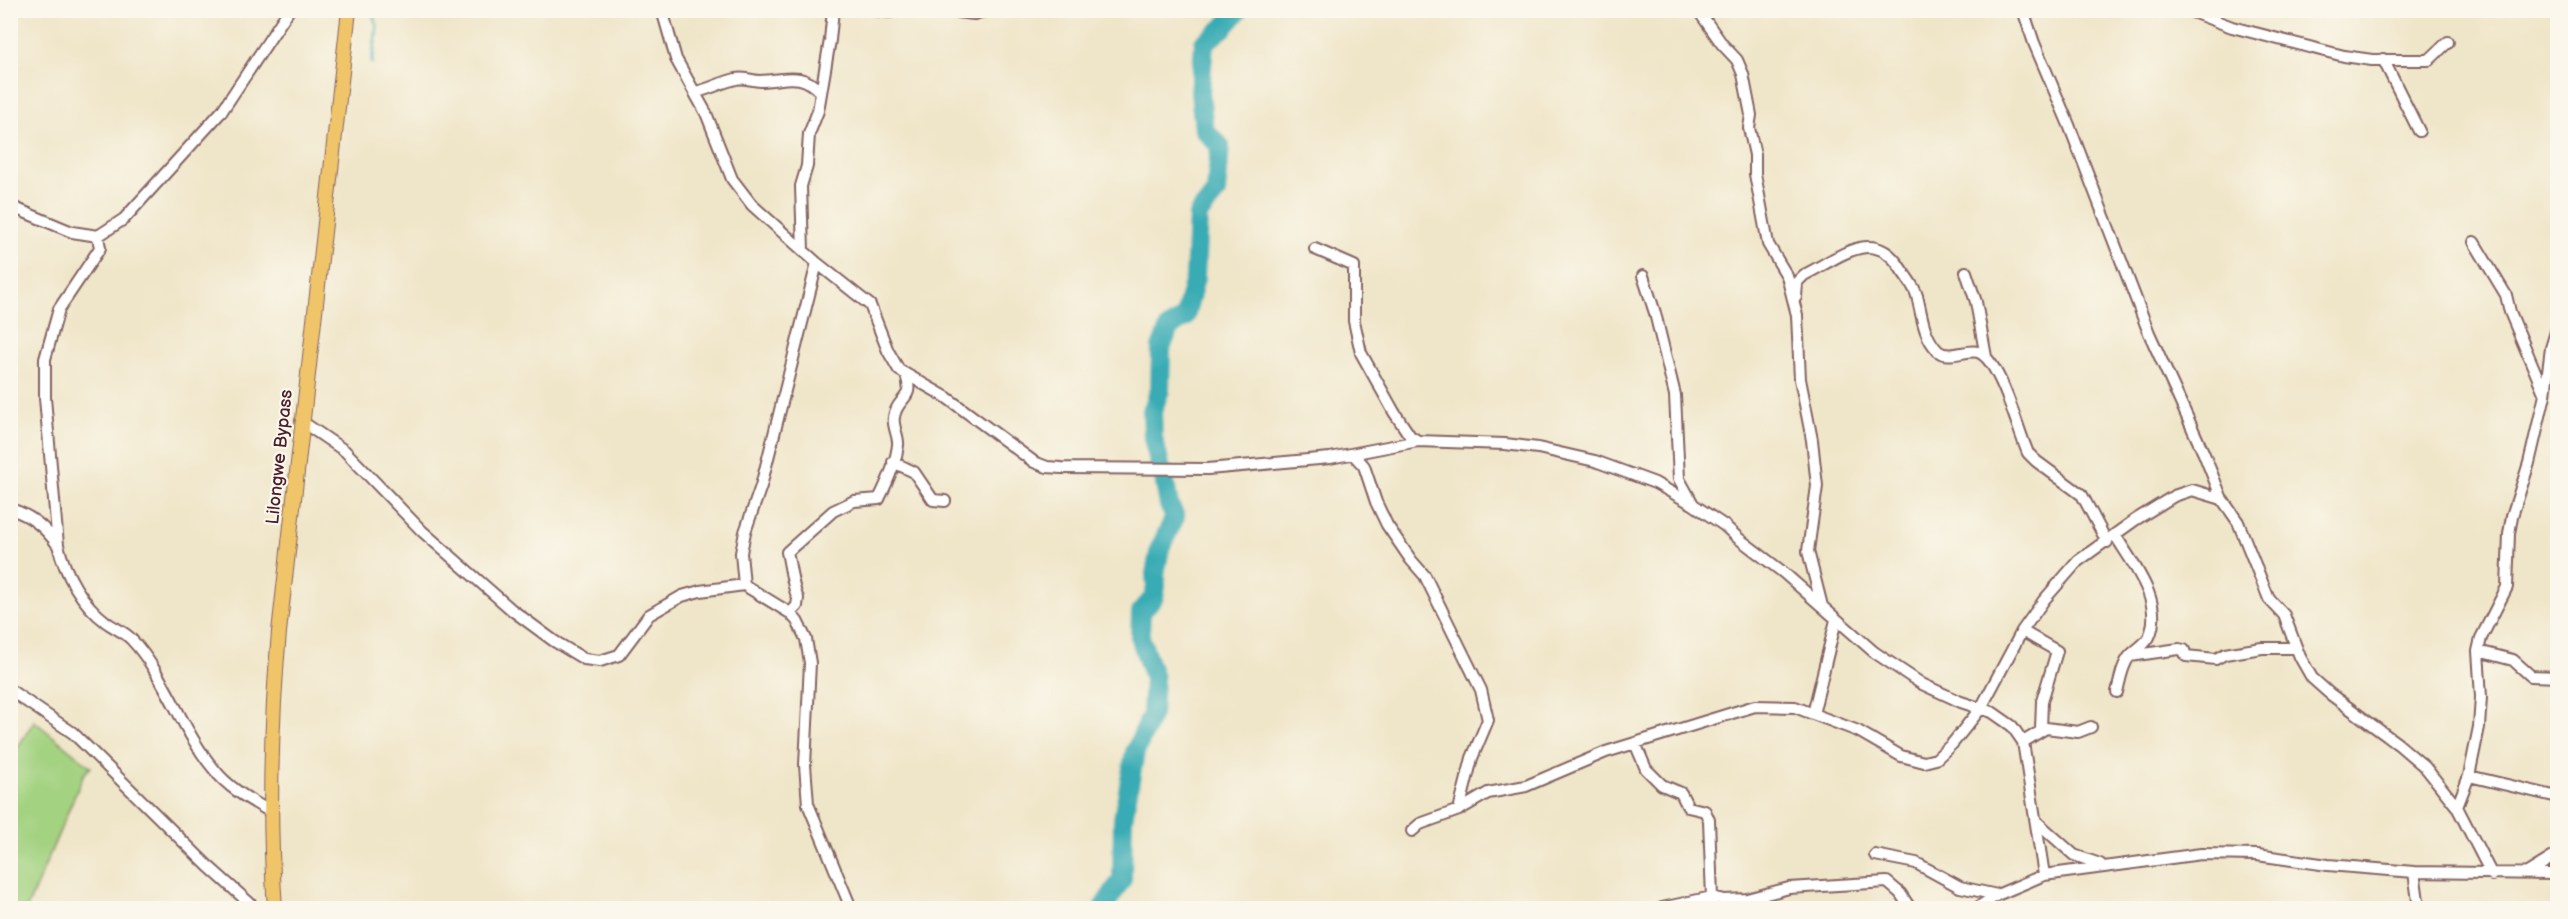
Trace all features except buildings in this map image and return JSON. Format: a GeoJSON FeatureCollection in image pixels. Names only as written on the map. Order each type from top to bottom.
{"type":"FeatureCollection","features":[{"type":"Feature","properties":{"kind":"main road","name":"Lilongwe Bypass"},"geometry":{"type":"LineString","coordinates":[[275,909],[271,812],[272,711],[301,421],[349,10]]}},
{"type":"Feature","properties":{"kind":"street"},"geometry":{"type":"LineString","coordinates":[[10,206],[72,232],[98,236],[124,219],[222,111],[289,10]]}},
{"type":"Feature","properties":{"kind":"street"},"geometry":{"type":"LineString","coordinates":[[662,10],[676,59],[696,92],[732,179],[752,206],[817,263],[870,305],[888,351],[899,370],[946,397],[1034,462],[1047,467],[1208,469],[1353,454],[1418,441],[1505,444],[1569,454],[1627,471],[1694,505],[1725,526],[1784,573],[1874,652],[1922,684],[1992,712],[2012,726],[2023,742],[2044,875]]}},
{"type":"Feature","properties":{"kind":"street"},"geometry":{"type":"LineString","coordinates":[[803,251],[801,186],[807,166],[809,134],[818,111],[833,10]]}},
{"type":"Feature","properties":{"kind":"street"},"geometry":{"type":"LineString","coordinates":[[874,10],[890,12],[900,10]]}},
{"type":"Feature","properties":{"kind":"street"},"geometry":{"type":"LineString","coordinates":[[940,10],[974,14],[988,10]]}},
{"type":"Feature","properties":{"kind":"street"},"geometry":{"type":"LineString","coordinates":[[1698,10],[1722,44],[1737,60],[1743,74],[1750,115],[1749,128],[1755,155],[1755,174],[1768,244],[1787,276],[1797,315]]}},
{"type":"Feature","properties":{"kind":"street"},"geometry":{"type":"LineString","coordinates":[[2023,10],[2034,44],[2069,124],[2149,333],[2222,499],[2238,522],[2270,598],[2284,615],[2296,648],[2312,678],[2425,767],[2457,807],[2492,875]]}},
{"type":"Feature","properties":{"kind":"street"},"geometry":{"type":"LineString","coordinates":[[2029,23],[2036,10]]}},
{"type":"Feature","properties":{"kind":"street"},"geometry":{"type":"LineString","coordinates":[[2187,10],[2232,27],[2361,59],[2429,60],[2448,42]]}},
{"type":"Feature","properties":{"kind":"street"},"geometry":{"type":"LineString","coordinates":[[2383,59],[2419,131]]}},
{"type":"Feature","properties":{"kind":"street"},"geometry":{"type":"LineString","coordinates":[[696,92],[738,78],[760,81],[792,78],[809,80],[821,92]]}},
{"type":"Feature","properties":{"kind":"street"},"geometry":{"type":"LineString","coordinates":[[98,236],[100,248],[63,300],[55,318],[45,359],[45,398],[58,545],[63,564],[74,584],[106,622],[132,639],[211,767],[235,789],[271,812]]}},
{"type":"Feature","properties":{"kind":"street"},"geometry":{"type":"LineString","coordinates":[[2474,242],[2495,273],[2506,295],[2510,312],[2545,395]]}},
{"type":"Feature","properties":{"kind":"street"},"geometry":{"type":"LineString","coordinates":[[1822,608],[1808,551],[1817,486],[1812,440],[1800,380],[1796,286],[1803,274],[1862,246],[1881,248],[1893,255],[1916,293],[1923,327],[1939,352],[1945,354],[1977,352],[1986,357]]}},
{"type":"Feature","properties":{"kind":"street"},"geometry":{"type":"LineString","coordinates":[[1315,249],[1354,266],[1354,321],[1360,353],[1410,436],[1418,441]]}},
{"type":"Feature","properties":{"kind":"street"},"geometry":{"type":"LineString","coordinates":[[744,585],[741,553],[761,486],[817,263]]}},
{"type":"Feature","properties":{"kind":"street"},"geometry":{"type":"LineString","coordinates":[[1966,272],[1976,302],[1986,357],[2000,378],[2028,453],[2082,495],[2146,587],[2154,618],[2149,638],[2130,656],[2117,692]]}},
{"type":"Feature","properties":{"kind":"street"},"geometry":{"type":"LineString","coordinates":[[1642,276],[1655,313],[1675,395],[1678,479],[1694,505]]}},
{"type":"Feature","properties":{"kind":"street"},"geometry":{"type":"LineString","coordinates":[[2457,807],[2469,776],[2479,727],[2481,697],[2478,651],[2481,638],[2507,587],[2511,516],[2529,463],[2558,325]]}},
{"type":"Feature","properties":{"kind":"street"},"geometry":{"type":"LineString","coordinates":[[789,613],[797,606],[798,598],[794,591],[795,582],[787,552],[833,511],[854,501],[879,499],[899,443],[893,418],[898,405],[906,399],[910,387],[906,375]]}},
{"type":"Feature","properties":{"kind":"street"},"geometry":{"type":"LineString","coordinates":[[301,421],[345,451],[422,531],[512,610],[554,641],[584,659],[600,661],[619,655],[649,615],[682,596],[744,585],[789,613],[797,621],[806,639],[810,663],[805,765],[808,804],[851,909]]}},
{"type":"Feature","properties":{"kind":"street"},"geometry":{"type":"LineString","coordinates":[[1353,454],[1364,466],[1376,502],[1387,525],[1425,576],[1480,690],[1488,720],[1472,758],[1459,810]]}},
{"type":"Feature","properties":{"kind":"street"},"geometry":{"type":"LineString","coordinates":[[893,462],[914,472],[933,500],[945,501]]}},
{"type":"Feature","properties":{"kind":"street"},"geometry":{"type":"LineString","coordinates":[[1412,831],[1420,824],[1459,810],[1488,793],[1526,786],[1606,752],[1755,706],[1795,707],[1858,731],[1901,756],[1924,762],[1936,759],[1952,744],[1981,708],[2022,631],[2065,574],[2078,561],[2153,508],[2184,492],[2192,490],[2222,499]]}},
{"type":"Feature","properties":{"kind":"street"},"geometry":{"type":"LineString","coordinates":[[10,510],[21,512],[36,520],[58,545]]}},
{"type":"Feature","properties":{"kind":"street"},"geometry":{"type":"LineString","coordinates":[[1813,714],[1836,620]]}},
{"type":"Feature","properties":{"kind":"street"},"geometry":{"type":"LineString","coordinates":[[2022,631],[2057,651],[2042,701],[2041,729]]}},
{"type":"Feature","properties":{"kind":"street"},"geometry":{"type":"LineString","coordinates":[[2130,656],[2179,649],[2184,651],[2186,656],[2216,659],[2225,654],[2262,648],[2296,648]]}},
{"type":"Feature","properties":{"kind":"street"},"geometry":{"type":"LineString","coordinates":[[2478,651],[2513,660],[2531,676],[2558,677]]}},
{"type":"Feature","properties":{"kind":"street"},"geometry":{"type":"LineString","coordinates":[[10,690],[73,733],[255,909]]}},
{"type":"Feature","properties":{"kind":"street"},"geometry":{"type":"LineString","coordinates":[[2023,742],[2041,729],[2078,732],[2091,727]]}},
{"type":"Feature","properties":{"kind":"street"},"geometry":{"type":"LineString","coordinates":[[1635,743],[1646,770],[1662,785],[1681,793],[1688,807],[1705,811],[1709,820],[1712,903]]}},
{"type":"Feature","properties":{"kind":"street"},"geometry":{"type":"LineString","coordinates":[[2469,776],[2558,797]]}},
{"type":"Feature","properties":{"kind":"street"},"geometry":{"type":"LineString","coordinates":[[2037,822],[2074,855],[2112,867]]}},
{"type":"Feature","properties":{"kind":"street"},"geometry":{"type":"LineString","coordinates":[[1977,909],[1997,895],[2044,875],[2201,854],[2414,872],[2492,875],[2528,872],[2558,874]]}},
{"type":"Feature","properties":{"kind":"street"},"geometry":{"type":"LineString","coordinates":[[2528,872],[2558,854]]}},
{"type":"Feature","properties":{"kind":"street"},"geometry":{"type":"LineString","coordinates":[[1875,855],[1916,863],[1960,887],[1997,895]]}},
{"type":"Feature","properties":{"kind":"street"},"geometry":{"type":"LineString","coordinates":[[2414,872],[2420,909]]}},
{"type":"Feature","properties":{"kind":"street"},"geometry":{"type":"LineString","coordinates":[[1662,909],[1747,899],[1789,888],[1887,882],[1900,893],[1911,909]]}},
{"type":"Feature","properties":{"kind":"green space"},"geometry":{"type":"Polygon","coordinates":[[[34,721],[91,767],[84,774],[27,908],[11,908],[11,758],[34,721]]]}},
{"type":"Feature","properties":{"kind":"waterway"},"geometry":{"type":"LineString","coordinates":[[372,63],[377,26],[373,14],[375,10]]}},
{"type":"Feature","properties":{"kind":"waterway"},"geometry":{"type":"LineString","coordinates":[[1160,465],[1153,438],[1152,411],[1160,390],[1161,348],[1169,328],[1185,317],[1195,278],[1198,215],[1216,192],[1220,146],[1204,130],[1200,92],[1204,43],[1223,28],[1239,10]]}},
{"type":"Feature","properties":{"kind":"waterway"},"geometry":{"type":"LineString","coordinates":[[1103,908],[1122,879],[1123,819],[1135,752],[1152,714],[1154,678],[1140,637],[1141,612],[1154,597],[1155,574],[1160,548],[1175,517],[1169,505],[1163,472]]}}]}
